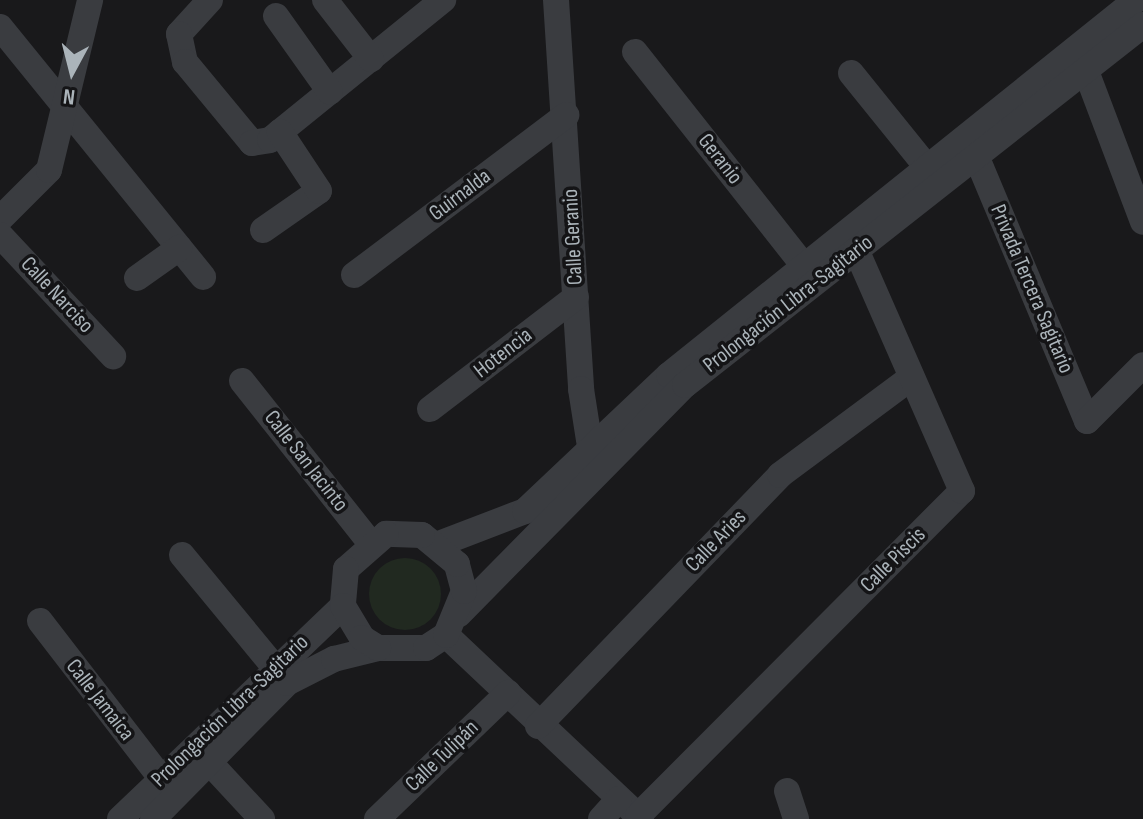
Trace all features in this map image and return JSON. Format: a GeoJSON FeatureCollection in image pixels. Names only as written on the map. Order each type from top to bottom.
{"type":"FeatureCollection","features":[{"type":"Feature","properties":{"kind":"street"},"geometry":{"type":"LineString","coordinates":[[0,219],[49,170],[68,112],[90,0]]}},
{"type":"Feature","properties":{"kind":"street"},"geometry":{"type":"LineString","coordinates":[[210,0],[179,34],[185,62],[252,143],[280,132],[443,0]]}},
{"type":"Feature","properties":{"kind":"street"},"geometry":{"type":"LineString","coordinates":[[325,0],[371,59]]}},
{"type":"Feature","properties":{"kind":"street","name":"Calle Geranio"},"geometry":{"type":"LineString","coordinates":[[556,0],[576,297],[592,464]]}},
{"type":"Feature","properties":{"kind":"street","name":"Prolongación Libra-Sagitario"},"geometry":{"type":"LineString","coordinates":[[439,544],[525,511],[592,464],[685,385],[856,250],[1136,0]]}},
{"type":"Feature","properties":{"kind":"street"},"geometry":{"type":"LineString","coordinates":[[276,16],[330,92]]}},
{"type":"Feature","properties":{"kind":"street","name":"Prolongación Libra-Sagitario"},"geometry":{"type":"LineString","coordinates":[[453,624],[669,375],[804,266],[935,177],[977,158],[1143,25]]}},
{"type":"Feature","properties":{"kind":"street"},"geometry":{"type":"LineString","coordinates":[[0,27],[203,277]]}},
{"type":"Feature","properties":{"kind":"street","name":"Geranio"},"geometry":{"type":"LineString","coordinates":[[635,52],[804,266]]}},
{"type":"Feature","properties":{"kind":"street"},"geometry":{"type":"LineString","coordinates":[[1086,71],[1143,222]]}},
{"type":"Feature","properties":{"kind":"street"},"geometry":{"type":"LineString","coordinates":[[851,73],[935,177]]}},
{"type":"Feature","properties":{"kind":"street","name":"Guirnalda"},"geometry":{"type":"LineString","coordinates":[[354,275],[566,115]]}},
{"type":"Feature","properties":{"kind":"street"},"geometry":{"type":"LineString","coordinates":[[263,230],[319,191],[280,132]]}},
{"type":"Feature","properties":{"kind":"street","name":"Privada Tercera Sagitario"},"geometry":{"type":"LineString","coordinates":[[977,158],[1087,421],[1143,365]]}},
{"type":"Feature","properties":{"kind":"street","name":"Calle Narciso"},"geometry":{"type":"LineString","coordinates":[[0,235],[113,356]]}},
{"type":"Feature","properties":{"kind":"street"},"geometry":{"type":"LineString","coordinates":[[137,278],[179,248]]}},
{"type":"Feature","properties":{"kind":"street","name":"Calle Piscis"},"geometry":{"type":"LineString","coordinates":[[633,811],[962,491],[856,250]]}},
{"type":"Feature","properties":{"kind":"street","name":"Hotencia"},"geometry":{"type":"LineString","coordinates":[[430,409],[576,297]]}},
{"type":"Feature","properties":{"kind":"street","name":"Calle Aries"},"geometry":{"type":"LineString","coordinates":[[538,726],[780,475],[912,377]]}},
{"type":"Feature","properties":{"kind":"street","name":"Calle San Jacinto"},"geometry":{"type":"LineString","coordinates":[[242,381],[369,541]]}},
{"type":"Feature","properties":{"kind":"street"},"geometry":{"type":"LineString","coordinates":[[453,624],[402,653],[378,648],[362,638],[343,606],[346,569],[369,541],[404,532],[439,544],[457,564],[453,624],[538,726],[633,811]]}},
{"type":"Feature","properties":{"kind":"street"},"geometry":{"type":"LineString","coordinates":[[182,555],[280,675]]}},
{"type":"Feature","properties":{"kind":"street","name":"Prolongación Libra-Sagitario"},"geometry":{"type":"LineString","coordinates":[[153,819],[209,762],[280,675],[343,606]]}},
{"type":"Feature","properties":{"kind":"street","name":"Calle Jamaica"},"geometry":{"type":"LineString","coordinates":[[40,621],[161,778]]}},
{"type":"Feature","properties":{"kind":"street","name":"Prolongación Libra-Sagitario"},"geometry":{"type":"LineString","coordinates":[[120,819],[161,778],[280,675],[378,648]]}},
{"type":"Feature","properties":{"kind":"street","name":"Calle Tulipán"},"geometry":{"type":"LineString","coordinates":[[377,819],[508,693]]}},
{"type":"Feature","properties":{"kind":"street"},"geometry":{"type":"LineString","coordinates":[[209,762],[262,819]]}},
{"type":"Feature","properties":{"kind":"street"},"geometry":{"type":"LineString","coordinates":[[787,791],[796,819]]}},
{"type":"Feature","properties":{"kind":"street"},"geometry":{"type":"LineString","coordinates":[[601,819],[633,811]]}},
{"type":"Feature","properties":{"kind":"shaded area"},"geometry":{"type":"Polygon","coordinates":[[[405,558],[425,564],[435,574],[441,594],[435,614],[425,624],[405,630],[385,624],[375,614],[369,594],[375,574],[385,564],[405,558]]]}}]}
